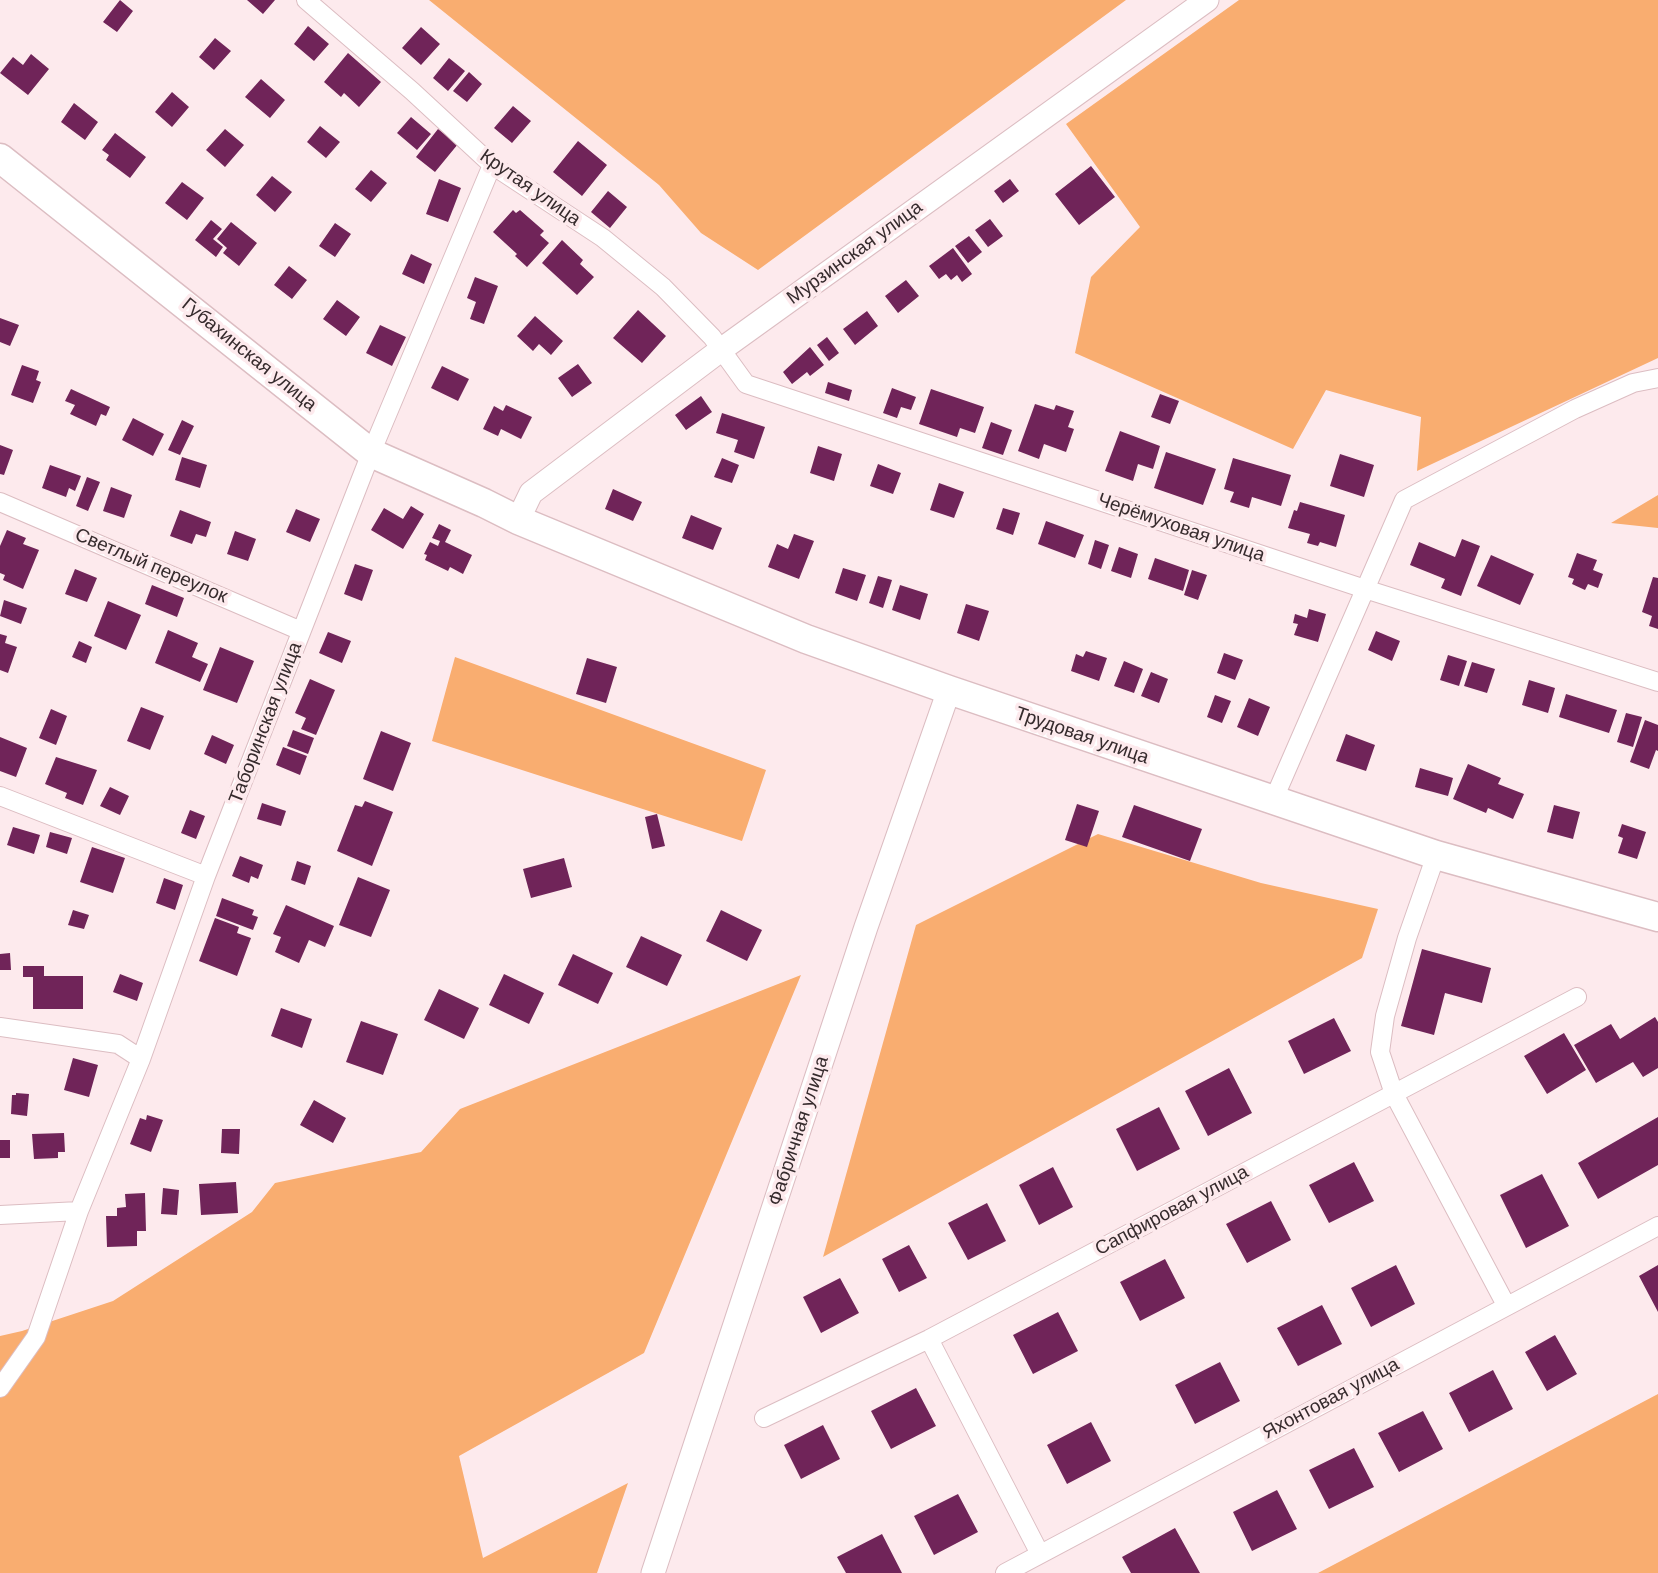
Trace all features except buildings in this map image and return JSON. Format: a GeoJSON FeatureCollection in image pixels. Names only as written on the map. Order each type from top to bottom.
{"type":"FeatureCollection","features":[{"type":"Feature","properties":{"kind":"main road","name":"Губахинская улица"},"geometry":{"type":"LineString","coordinates":[[0,158],[371,453],[518,520]]}},
{"type":"Feature","properties":{"kind":"main road","name":"Трудовая улица"},"geometry":{"type":"LineString","coordinates":[[518,520],[806,639],[949,690],[1436,855],[1658,916]]}},
{"type":"Feature","properties":{"kind":"street","name":"Крутая улица"},"geometry":{"type":"LineString","coordinates":[[306,0],[492,165],[603,238],[663,287],[722,349]]}},
{"type":"Feature","properties":{"kind":"street","name":"Мурзинская улица"},"geometry":{"type":"LineString","coordinates":[[518,520],[531,493],[722,349],[1207,0]]}},
{"type":"Feature","properties":{"kind":"street","name":"Таборинская улица"},"geometry":{"type":"LineString","coordinates":[[0,1388],[36,1337],[79,1211],[141,1059],[206,876],[301,631],[371,453],[492,165]]}},
{"type":"Feature","properties":{"kind":"street","name":"Черёмуховая улица"},"geometry":{"type":"LineString","coordinates":[[722,349],[746,384],[1365,589],[1658,682]]}},
{"type":"Feature","properties":{"kind":"street"},"geometry":{"type":"LineString","coordinates":[[1273,801],[1404,500],[1575,409],[1633,383],[1658,378]]}},
{"type":"Feature","properties":{"kind":"street","name":"Светлый переулок"},"geometry":{"type":"LineString","coordinates":[[0,502],[301,631]]}},
{"type":"Feature","properties":{"kind":"street","name":"Фабричная улица"},"geometry":{"type":"LineString","coordinates":[[653,1573],[866,927],[949,690]]}},
{"type":"Feature","properties":{"kind":"street"},"geometry":{"type":"LineString","coordinates":[[0,796],[206,876]]}},
{"type":"Feature","properties":{"kind":"street"},"geometry":{"type":"LineString","coordinates":[[1436,855],[1407,938],[1385,1016],[1381,1052],[1394,1094],[1506,1305]]}},
{"type":"Feature","properties":{"kind":"street","name":"Сапфировая улица"},"geometry":{"type":"LineString","coordinates":[[764,1418],[929,1339],[1577,996]]}},
{"type":"Feature","properties":{"kind":"street"},"geometry":{"type":"LineString","coordinates":[[0,1027],[118,1044],[141,1059]]}},
{"type":"Feature","properties":{"kind":"street"},"geometry":{"type":"LineString","coordinates":[[0,1215],[79,1211]]}},
{"type":"Feature","properties":{"kind":"street","name":"Яхонтовая улица"},"geometry":{"type":"LineString","coordinates":[[1005,1573],[1658,1226]]}},
{"type":"Feature","properties":{"kind":"street"},"geometry":{"type":"LineString","coordinates":[[929,1339],[1040,1554]]}},
{"type":"Feature","properties":{"kind":"shaded area"},"geometry":{"type":"Polygon","coordinates":[[[429,0],[1126,0],[758,270],[701,233],[659,185],[429,0]]]}},
{"type":"Feature","properties":{"kind":"shaded area"},"geometry":{"type":"Polygon","coordinates":[[[1239,0],[1658,0],[1658,358],[1417,471],[1421,417],[1326,390],[1293,449],[1075,353],[1091,277],[1140,227],[1066,124],[1239,0]]]}},
{"type":"Feature","properties":{"kind":"shaded area"},"geometry":{"type":"Polygon","coordinates":[[[1658,495],[1658,528],[1611,523],[1658,495]]]}},
{"type":"Feature","properties":{"kind":"shaded area"},"geometry":{"type":"Polygon","coordinates":[[[455,657],[766,770],[742,841],[432,741],[455,657]]]}},
{"type":"Feature","properties":{"kind":"shaded area"},"geometry":{"type":"Polygon","coordinates":[[[1098,834],[1261,883],[1378,909],[1362,958],[823,1257],[916,925],[1098,834]]]}},
{"type":"Feature","properties":{"kind":"shaded area"},"geometry":{"type":"Polygon","coordinates":[[[801,975],[644,1353],[459,1456],[483,1558],[628,1483],[597,1573],[0,1573],[0,1336],[113,1301],[252,1212],[275,1183],[421,1152],[460,1109],[801,975]]]}},
{"type":"Feature","properties":{"kind":"shaded area"},"geometry":{"type":"Polygon","coordinates":[[[1658,1394],[1658,1573],[1318,1573],[1658,1394]]]}}]}
